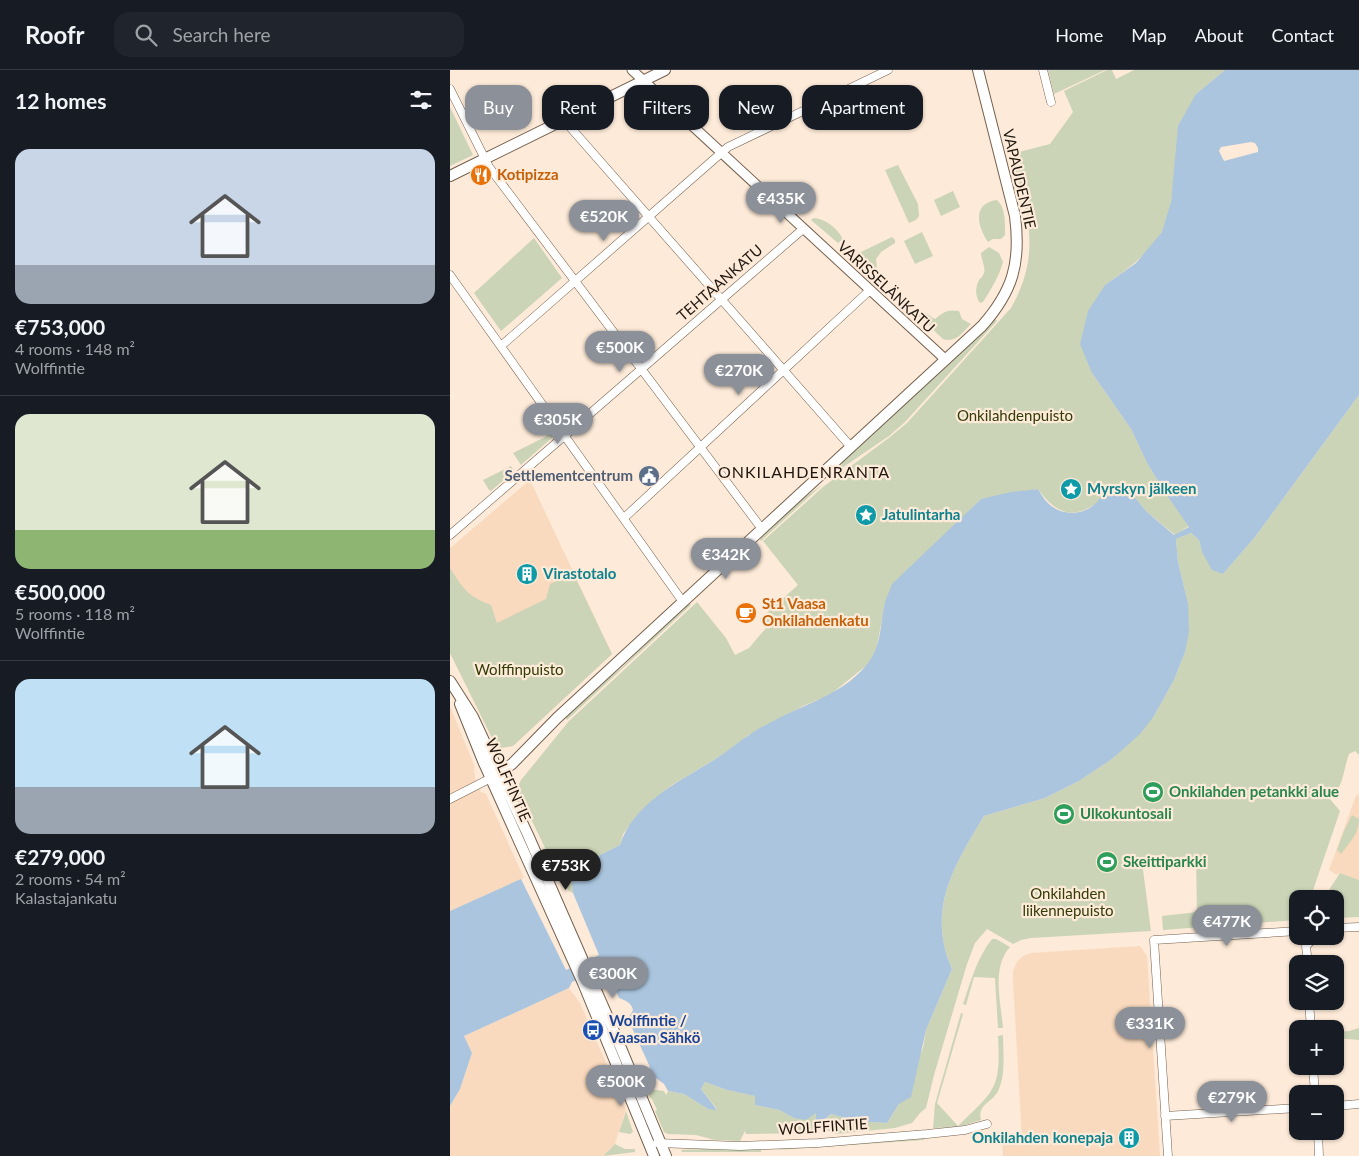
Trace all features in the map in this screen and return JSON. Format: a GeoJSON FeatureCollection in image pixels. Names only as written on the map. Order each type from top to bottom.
{"type":"FeatureCollection","features":[{"type":"Feature","properties":{"kind":"main road"},"geometry":{"type":"LineString","coordinates":[[614,94],[665,70]]}},
{"type":"Feature","properties":{"kind":"main road","name":"VAPAUDENTIE"},"geometry":{"type":"LineString","coordinates":[[495,775],[512,764],[557,718],[946,360],[982,326],[1002,302],[1014,273],[1018,236],[1015,216],[978,70]]}},
{"type":"Feature","properties":{"kind":"main road"},"geometry":{"type":"LineString","coordinates":[[450,176],[542,130]]}},
{"type":"Feature","properties":{"kind":"main road","name":"WOLFFINTIE"},"geometry":{"type":"LineString","coordinates":[[450,681],[463,714],[495,775],[661,1143]]}},
{"type":"Feature","properties":{"kind":"main road","name":"WOLFFINTIE"},"geometry":{"type":"LineString","coordinates":[[587,981],[648,1142]]}},
{"type":"Feature","properties":{"kind":"main road"},"geometry":{"type":"LineString","coordinates":[[648,1142],[654,1156]]}},
{"type":"Feature","properties":{"kind":"main road"},"geometry":{"type":"LineString","coordinates":[[661,1143],[666,1156]]}},
{"type":"Feature","properties":{"kind":"street","name":"VARISSELÄNKATU"},"geometry":{"type":"LineString","coordinates":[[632,70],[946,360]]}},
{"type":"Feature","properties":{"kind":"street"},"geometry":{"type":"LineString","coordinates":[[501,346],[728,147],[888,70]]}},
{"type":"Feature","properties":{"kind":"street"},"geometry":{"type":"LineString","coordinates":[[1043,70],[1051,102]]}},
{"type":"Feature","properties":{"kind":"street"},"geometry":{"type":"LineString","coordinates":[[450,89],[489,167],[762,529]]}},
{"type":"Feature","properties":{"kind":"street"},"geometry":{"type":"LineString","coordinates":[[573,130],[851,448]]}},
{"type":"Feature","properties":{"kind":"street","name":"TEHTAANKATU"},"geometry":{"type":"LineString","coordinates":[[450,535],[803,229]]}},
{"type":"Feature","properties":{"kind":"street"},"geometry":{"type":"LineString","coordinates":[[450,275],[683,602]]}},
{"type":"Feature","properties":{"kind":"street"},"geometry":{"type":"LineString","coordinates":[[624,518],[870,290]]}},
{"type":"Feature","properties":{"kind":"street"},"geometry":{"type":"LineString","coordinates":[[450,799],[495,775]]}},
{"type":"Feature","properties":{"kind":"street"},"geometry":{"type":"LineString","coordinates":[[1344,928],[1359,927]]}},
{"type":"Feature","properties":{"kind":"street"},"geometry":{"type":"LineString","coordinates":[[1168,1156],[1154,940],[1289,932]]}},
{"type":"Feature","properties":{"kind":"street"},"geometry":{"type":"LineString","coordinates":[[1344,1105],[1359,1104]]}},
{"type":"Feature","properties":{"kind":"street"},"geometry":{"type":"LineString","coordinates":[[1165,1116],[1289,1109]]}},
{"type":"Feature","properties":{"kind":"street","name":"WOLFFINTIE"},"geometry":{"type":"LineString","coordinates":[[648,1142],[740,1146],[808,1143],[966,1130],[987,1124]]}},
{"type":"Feature","properties":{"kind":"street"},"geometry":{"type":"LineString","coordinates":[[1318,1140],[1319,1156]]}},
{"type":"Feature","properties":{"kind":"shaded area","name":"Wolffinpuisto"},"geometry":{"type":"Polygon","coordinates":[[[530,480],[612,654],[513,746],[501,748],[494,742],[450,653],[450,548],[530,480]]]}},
{"type":"Feature","properties":{"kind":"shaded area"},"geometry":{"type":"Polygon","coordinates":[[[450,706],[474,765],[475,778],[481,792],[486,794],[524,878],[450,911],[450,706]]]}},
{"type":"Feature","properties":{"kind":"shaded area"},"geometry":{"type":"Polygon","coordinates":[[[1359,794],[1359,880],[1340,873],[1337,875],[1329,870],[1356,796],[1359,794]]]}},
{"type":"Feature","properties":{"kind":"shaded area"},"geometry":{"type":"Polygon","coordinates":[[[1140,946],[1147,956],[1160,1156],[1003,1156],[1002,1141],[1022,1139],[1013,980],[1013,971],[1017,962],[1023,956],[1031,953],[1140,946]]]}},
{"type":"Feature","properties":{"kind":"shaded area"},"geometry":{"type":"Polygon","coordinates":[[[569,988],[580,1003],[626,1109],[615,1144],[603,1156],[450,1156],[450,1106],[460,1089],[472,1053],[464,1036],[569,988]]]}},
{"type":"Feature","properties":{"kind":"green space"},"geometry":{"type":"Polygon","coordinates":[[[1048,70],[1105,70],[1054,94],[1048,70]]]}},
{"type":"Feature","properties":{"kind":"green space","name":"Onkilahdenpuisto"},"geometry":{"type":"Polygon","coordinates":[[[1107,70],[1112,70],[1116,79],[1134,70],[1225,70],[1196,94],[1173,187],[1168,216],[1162,232],[1143,255],[1129,268],[1105,285],[1092,373],[1131,429],[1147,463],[1189,526],[1175,535],[1146,511],[1125,485],[1090,507],[1070,513],[1060,510],[1049,502],[1038,489],[981,499],[923,556],[885,603],[876,651],[867,665],[831,694],[801,707],[749,735],[725,753],[672,785],[654,799],[633,821],[623,834],[620,845],[600,855],[594,863],[573,878],[573,893],[569,891],[562,883],[518,792],[521,780],[569,721],[697,602],[726,638],[735,655],[749,648],[766,628],[760,619],[798,585],[763,541],[823,487],[907,423],[1011,308],[1027,268],[1029,231],[1011,154],[1050,144],[1073,112],[1064,91],[1107,70]]]}},
{"type":"Feature","properties":{"kind":"green space"},"geometry":{"type":"Polygon","coordinates":[[[450,107],[473,155],[450,166],[450,107]]]}},
{"type":"Feature","properties":{"kind":"green space"},"geometry":{"type":"Polygon","coordinates":[[[898,165],[918,204],[919,216],[916,220],[909,223],[885,170],[898,165]]]}},
{"type":"Feature","properties":{"kind":"green space"},"geometry":{"type":"Polygon","coordinates":[[[953,191],[960,207],[941,216],[934,200],[953,191]]]}},
{"type":"Feature","properties":{"kind":"green space"},"geometry":{"type":"Polygon","coordinates":[[[997,200],[1002,207],[1005,235],[1001,239],[993,239],[988,242],[979,222],[980,210],[989,202],[997,200]]]}},
{"type":"Feature","properties":{"kind":"green space"},"geometry":{"type":"Polygon","coordinates":[[[814,218],[823,220],[831,225],[843,239],[838,243],[811,220],[814,218]]]}},
{"type":"Feature","properties":{"kind":"green space"},"geometry":{"type":"Polygon","coordinates":[[[922,232],[933,256],[915,264],[904,241],[922,232]]]}},
{"type":"Feature","properties":{"kind":"green space"},"geometry":{"type":"Polygon","coordinates":[[[892,237],[895,243],[881,252],[876,259],[877,270],[871,273],[859,261],[861,252],[892,237]]]}},
{"type":"Feature","properties":{"kind":"green space"},"geometry":{"type":"Polygon","coordinates":[[[534,238],[562,278],[501,331],[474,293],[534,238]]]}},
{"type":"Feature","properties":{"kind":"green space"},"geometry":{"type":"Polygon","coordinates":[[[989,247],[999,253],[1003,262],[992,288],[983,302],[980,303],[977,298],[976,289],[984,271],[981,253],[989,247]]]}},
{"type":"Feature","properties":{"kind":"green space"},"geometry":{"type":"Polygon","coordinates":[[[917,309],[935,319],[952,310],[959,311],[962,319],[971,324],[962,334],[952,340],[943,339],[913,311],[917,309]]]}},
{"type":"Feature","properties":{"kind":"green space"},"geometry":{"type":"Polygon","coordinates":[[[995,319],[997,321],[905,422],[889,436],[839,470],[843,461],[995,319]]]}},
{"type":"Feature","properties":{"kind":"green space","name":"Onkilahden liikennepuisto"},"geometry":{"type":"Polygon","coordinates":[[[1359,395],[1359,755],[1355,751],[1349,754],[1341,784],[1330,799],[1340,811],[1313,890],[1289,890],[1289,921],[1163,930],[1162,916],[1197,912],[1196,857],[1142,862],[1151,931],[1031,938],[1013,944],[987,929],[975,943],[967,964],[926,1108],[912,1123],[895,1128],[836,1134],[822,1128],[823,1122],[831,1114],[856,1121],[887,1123],[899,1104],[923,1048],[926,1030],[952,969],[945,948],[942,927],[947,889],[963,853],[984,816],[1045,798],[1079,781],[1112,759],[1154,716],[1174,680],[1185,652],[1188,603],[1178,562],[1176,539],[1191,533],[1199,540],[1202,552],[1223,574],[1255,537],[1359,395]]]}},
{"type":"Feature","properties":{"kind":"green space"},"geometry":{"type":"Polygon","coordinates":[[[542,417],[554,436],[521,465],[513,453],[547,436],[539,419],[542,417]]]}},
{"type":"Feature","properties":{"kind":"green space"},"geometry":{"type":"Polygon","coordinates":[[[511,466],[514,471],[491,491],[489,490],[483,480],[511,466]]]}},
{"type":"Feature","properties":{"kind":"green space"},"geometry":{"type":"Polygon","coordinates":[[[822,485],[761,541],[760,540],[802,499],[822,485]]]}},
{"type":"Feature","properties":{"kind":"green space","name":"Wolffinpuisto"},"geometry":{"type":"Polygon","coordinates":[[[450,568],[466,591],[491,605],[497,623],[546,599],[550,584],[573,573],[612,654],[513,746],[501,748],[494,742],[450,653],[450,568]]]}},
{"type":"Feature","properties":{"kind":"green space"},"geometry":{"type":"Polygon","coordinates":[[[689,603],[691,605],[567,720],[565,717],[620,669],[689,603]]]}},
{"type":"Feature","properties":{"kind":"green space"},"geometry":{"type":"Polygon","coordinates":[[[1352,815],[1359,819],[1359,824],[1353,838],[1341,854],[1337,850],[1352,815]]]}},
{"type":"Feature","properties":{"kind":"green space"},"geometry":{"type":"Polygon","coordinates":[[[1340,873],[1359,880],[1359,917],[1344,918],[1344,890],[1329,890],[1340,873]]]}},
{"type":"Feature","properties":{"kind":"green space"},"geometry":{"type":"Polygon","coordinates":[[[992,939],[996,939],[1010,947],[1004,955],[999,975],[999,997],[1003,1028],[998,1028],[995,978],[974,977],[966,1005],[963,1004],[978,962],[992,939]]]}},
{"type":"Feature","properties":{"kind":"green space"},"geometry":{"type":"Polygon","coordinates":[[[961,1013],[963,1014],[937,1103],[958,1126],[988,1096],[993,1087],[998,1067],[998,1036],[1003,1035],[1004,1064],[1001,1085],[995,1095],[981,1110],[981,1120],[958,1127],[933,1128],[935,1104],[961,1013]]]}},
{"type":"Feature","properties":{"kind":"green space"},"geometry":{"type":"Polygon","coordinates":[[[1359,1028],[1359,1040],[1344,1039],[1344,1031],[1359,1028]]]}},
{"type":"Feature","properties":{"kind":"green space"},"geometry":{"type":"Polygon","coordinates":[[[705,1082],[727,1090],[756,1096],[755,1105],[779,1110],[794,1118],[816,1113],[815,1128],[809,1133],[746,1134],[745,1131],[740,1141],[715,1140],[696,1135],[668,1134],[664,1132],[655,1111],[657,1110],[647,1091],[650,1089],[664,1091],[666,1095],[668,1091],[684,1094],[708,1109],[717,1109],[701,1089],[705,1082]]]}},
{"type":"Feature","properties":{"kind":"green space"},"geometry":{"type":"Polygon","coordinates":[[[626,1111],[633,1132],[630,1134],[619,1132],[626,1111]]]}},
{"type":"Feature","properties":{"kind":"green space"},"geometry":{"type":"Polygon","coordinates":[[[924,1138],[924,1140],[777,1150],[784,1148],[924,1138]]]}},
{"type":"Feature","properties":{"kind":"green space"},"geometry":{"type":"Polygon","coordinates":[[[615,1144],[625,1149],[635,1149],[635,1152],[603,1156],[615,1144]]]}},
{"type":"Feature","properties":{"kind":"green space"},"geometry":{"type":"Polygon","coordinates":[[[681,1150],[761,1150],[761,1152],[682,1152],[681,1150]]]}},
{"type":"Feature","properties":{"kind":"water"},"geometry":{"type":"Polygon","coordinates":[[[1225,70],[1359,70],[1359,395],[1255,537],[1223,574],[1212,570],[1202,552],[1199,540],[1191,533],[1176,539],[1178,562],[1188,603],[1189,632],[1185,652],[1174,680],[1154,716],[1140,734],[1112,759],[1079,781],[1045,798],[984,816],[963,853],[947,889],[942,927],[945,948],[952,969],[926,1030],[911,1097],[899,1104],[887,1123],[856,1121],[831,1114],[823,1121],[822,1128],[815,1128],[816,1113],[806,1120],[794,1118],[779,1110],[755,1105],[755,1096],[727,1090],[705,1082],[701,1089],[717,1110],[708,1109],[684,1094],[668,1091],[664,1084],[652,1075],[628,1019],[633,1010],[632,1007],[628,1002],[619,998],[606,968],[572,982],[569,988],[464,1036],[472,1053],[460,1089],[450,1106],[450,911],[521,879],[566,970],[599,955],[573,893],[572,878],[594,863],[600,855],[620,845],[627,829],[637,815],[663,792],[723,754],[756,730],[828,695],[859,673],[873,656],[876,649],[885,602],[892,584],[981,499],[1011,492],[1038,489],[1046,501],[1053,507],[1072,513],[1092,507],[1105,488],[1112,485],[1125,485],[1146,511],[1174,535],[1189,527],[1147,463],[1131,429],[1092,373],[1080,344],[1088,311],[1105,285],[1136,263],[1162,232],[1171,202],[1178,126],[1196,94],[1225,70]],[[1255,143],[1221,147],[1219,151],[1224,161],[1258,152],[1255,143]]]}},
{"type":"Feature","properties":{"kind":"place","name":"Kotipizza"},"geometry":{"type":"Point","coordinates":[481,175]}},
{"type":"Feature","properties":{"kind":"place","name":"Settlementcentrum"},"geometry":{"type":"Point","coordinates":[649,476]}},
{"type":"Feature","properties":{"kind":"place","name":"Myrskyn jälkeen"},"geometry":{"type":"Point","coordinates":[1071,489]}},
{"type":"Feature","properties":{"kind":"place","name":"Jatulintarha"},"geometry":{"type":"Point","coordinates":[866,515]}},
{"type":"Feature","properties":{"kind":"place","name":"Virastotalo"},"geometry":{"type":"Point","coordinates":[527,574]}},
{"type":"Feature","properties":{"kind":"place","name":"St1 Vaasa Onkilahdenkatu"},"geometry":{"type":"Point","coordinates":[746,613]}},
{"type":"Feature","properties":{"kind":"place","name":"Onkilahden petankki alue"},"geometry":{"type":"Point","coordinates":[1153,792]}},
{"type":"Feature","properties":{"kind":"place","name":"Ulkokuntosali"},"geometry":{"type":"Point","coordinates":[1064,814]}},
{"type":"Feature","properties":{"kind":"place","name":"Skeittiparkki"},"geometry":{"type":"Point","coordinates":[1107,862]}},
{"type":"Feature","properties":{"kind":"place","name":"Wolffintie / Vaasan Sähkö"},"geometry":{"type":"Point","coordinates":[593,1030]}},
{"type":"Feature","properties":{"kind":"place","name":"Onkilahden konepaja"},"geometry":{"type":"Point","coordinates":[1129,1138]}},
{"type":"Feature","properties":{"kind":"district","name":"ONKILAHDENRANTA"},"geometry":{"type":"Point","coordinates":[804,472]}}]}
